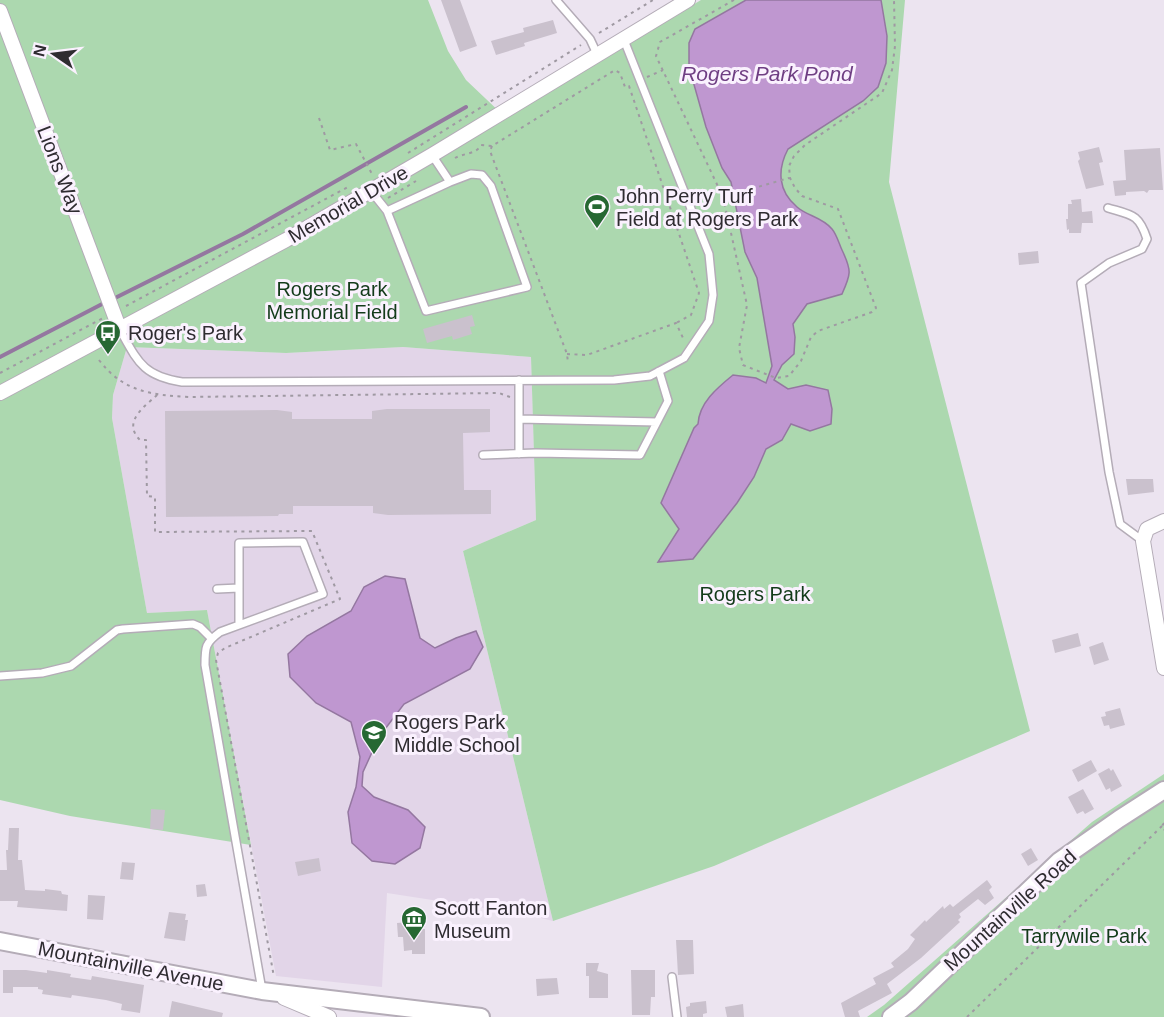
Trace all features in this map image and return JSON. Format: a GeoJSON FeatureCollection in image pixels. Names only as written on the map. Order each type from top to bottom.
{"type":"FeatureCollection","features":[{"type":"Feature","properties":{"kind":"street","name":"Memorial Drive"},"geometry":{"type":"LineString","coordinates":[[0,393],[286,240],[367,185],[432,155],[688,0]]}},
{"type":"Feature","properties":{"kind":"street","name":"Lions Way"},"geometry":{"type":"LineString","coordinates":[[0,11],[3,28],[114,301],[120,330]]}},
{"type":"Feature","properties":{"kind":"street"},"geometry":{"type":"LineString","coordinates":[[1164,521],[1145,535],[1164,668]]}},
{"type":"Feature","properties":{"kind":"street","name":"Mountainville Road"},"geometry":{"type":"LineString","coordinates":[[891,1017],[911,1002],[1059,861],[1164,790]]}},
{"type":"Feature","properties":{"kind":"street","name":"Mountainville Avenue"},"geometry":{"type":"LineString","coordinates":[[0,941],[262,991]]}},
{"type":"Feature","properties":{"kind":"street"},"geometry":{"type":"LineString","coordinates":[[262,991],[378,1011],[481,1017]]}},
{"type":"Feature","properties":{"kind":"street"},"geometry":{"type":"LineString","coordinates":[[262,991],[297,1002],[329,1017]]}},
{"type":"Feature","properties":{"kind":"lane"},"geometry":{"type":"LineString","coordinates":[[555,0],[590,39],[598,56]]}},
{"type":"Feature","properties":{"kind":"lane"},"geometry":{"type":"LineString","coordinates":[[120,330],[134,355],[147,371],[164,379],[182,382],[614,380],[650,376],[684,358],[709,321],[713,295],[710,255],[624,40]]}},
{"type":"Feature","properties":{"kind":"lane"},"geometry":{"type":"LineString","coordinates":[[432,155],[450,182]]}},
{"type":"Feature","properties":{"kind":"lane"},"geometry":{"type":"LineString","coordinates":[[367,185],[387,211],[426,311],[527,287],[491,186],[482,175],[471,174],[387,211]]}},
{"type":"Feature","properties":{"kind":"lane"},"geometry":{"type":"LineString","coordinates":[[1108,208],[1133,215],[1142,222],[1147,239],[1142,249],[1109,263],[1081,283],[1107,461],[1120,524],[1145,535]]}},
{"type":"Feature","properties":{"kind":"lane"},"geometry":{"type":"LineString","coordinates":[[483,455],[640,455],[668,400],[659,371]]}},
{"type":"Feature","properties":{"kind":"lane"},"geometry":{"type":"LineString","coordinates":[[519,380],[519,454]]}},
{"type":"Feature","properties":{"kind":"lane"},"geometry":{"type":"LineString","coordinates":[[519,419],[657,422]]}},
{"type":"Feature","properties":{"kind":"lane"},"geometry":{"type":"LineString","coordinates":[[239,624],[239,543],[303,542],[322,594],[220,632],[211,638],[205,648],[205,665],[262,991]]}},
{"type":"Feature","properties":{"kind":"lane"},"geometry":{"type":"LineString","coordinates":[[217,589],[239,588]]}},
{"type":"Feature","properties":{"kind":"lane"},"geometry":{"type":"LineString","coordinates":[[0,676],[42,673],[76,665],[117,630],[193,624],[200,627],[211,638]]}},
{"type":"Feature","properties":{"kind":"lane"},"geometry":{"type":"LineString","coordinates":[[672,977],[677,1017]]}},
{"type":"Feature","properties":{"kind":"path"},"geometry":{"type":"LineString","coordinates":[[598,34],[652,0]]}},
{"type":"Feature","properties":{"kind":"path"},"geometry":{"type":"LineString","coordinates":[[734,0],[660,42],[656,56],[723,197],[747,305],[739,348],[743,364],[776,378],[789,376],[801,361],[812,337],[818,331],[872,312],[876,308],[838,209],[802,196],[790,178],[789,166],[794,156],[805,145],[882,93],[892,70],[896,46],[894,0]]}},
{"type":"Feature","properties":{"kind":"path"},"geometry":{"type":"LineString","coordinates":[[407,153],[581,45]]}},
{"type":"Feature","properties":{"kind":"path"},"geometry":{"type":"LineString","coordinates":[[567,354],[587,355],[676,322],[691,315],[699,293],[628,86],[625,87],[620,73],[615,70],[492,146],[490,152],[567,354],[568,363]]}},
{"type":"Feature","properties":{"kind":"path"},"geometry":{"type":"LineString","coordinates":[[319,118],[330,150],[356,144],[372,174]]}},
{"type":"Feature","properties":{"kind":"path"},"geometry":{"type":"LineString","coordinates":[[367,185],[372,174],[378,171]]}},
{"type":"Feature","properties":{"kind":"path"},"geometry":{"type":"LineString","coordinates":[[723,197],[790,178]]}},
{"type":"Feature","properties":{"kind":"path"},"geometry":{"type":"LineString","coordinates":[[114,301],[355,184]]}},
{"type":"Feature","properties":{"kind":"path"},"geometry":{"type":"LineString","coordinates":[[0,373],[103,318],[99,314]]}},
{"type":"Feature","properties":{"kind":"path"},"geometry":{"type":"LineString","coordinates":[[676,322],[682,338]]}},
{"type":"Feature","properties":{"kind":"path"},"geometry":{"type":"LineString","coordinates":[[99,360],[108,372],[130,387],[157,395],[189,397],[499,393],[511,398],[513,403]]}},
{"type":"Feature","properties":{"kind":"path"},"geometry":{"type":"LineString","coordinates":[[157,395],[138,411],[133,419],[134,435],[146,441],[147,496],[155,497],[155,532],[312,531],[340,599],[225,648],[218,653],[216,660],[274,978]]}},
{"type":"Feature","properties":{"kind":"path"},"geometry":{"type":"LineString","coordinates":[[1163,825],[1164,830]]}},
{"type":"Feature","properties":{"kind":"path"},"geometry":{"type":"LineString","coordinates":[[967,1017],[1163,825]]}},
{"type":"Feature","properties":{"kind":"shaded area","name":"Rogers Park Middle School"},"geometry":{"type":"Polygon","coordinates":[[[127,347],[286,353],[403,347],[531,357],[536,520],[463,551],[553,921],[529,915],[387,893],[382,987],[276,976],[207,610],[147,613],[112,418],[113,395],[127,347]]]}},
{"type":"Feature","properties":{"kind":"green space","name":"Rogers Park"},"geometry":{"type":"Polygon","coordinates":[[[0,0],[428,0],[448,51],[466,80],[505,117],[701,0],[905,0],[889,182],[1030,731],[714,866],[553,921],[463,551],[536,520],[531,357],[403,347],[286,353],[127,347],[113,395],[112,418],[147,613],[207,610],[251,845],[70,816],[0,800],[0,0]]]}},
{"type":"Feature","properties":{"kind":"green space","name":"Tarrywile Park"},"geometry":{"type":"Polygon","coordinates":[[[1164,774],[1164,1017],[867,1017],[884,1005],[1092,822],[1164,774]]]}},
{"type":"Feature","properties":{"kind":"water","name":"Rogers Park Pond"},"geometry":{"type":"Polygon","coordinates":[[[746,0],[881,0],[887,36],[886,63],[878,87],[863,101],[788,149],[781,172],[783,187],[791,201],[834,231],[849,268],[849,277],[842,294],[807,304],[793,324],[794,354],[782,365],[774,380],[788,389],[806,385],[828,390],[832,409],[831,424],[810,431],[791,424],[782,440],[766,449],[754,477],[737,503],[693,559],[658,562],[679,529],[661,503],[694,428],[698,424],[705,403],[733,375],[756,378],[766,383],[772,366],[757,278],[745,252],[731,182],[722,168],[706,127],[689,67],[689,43],[695,29],[746,0]]]}},
{"type":"Feature","properties":{"kind":"water"},"geometry":{"type":"Polygon","coordinates":[[[385,576],[405,579],[420,638],[435,648],[476,631],[483,647],[470,669],[404,704],[379,737],[363,772],[362,786],[374,797],[408,810],[425,827],[420,848],[395,864],[372,861],[352,843],[348,812],[356,787],[360,757],[351,722],[316,703],[290,677],[288,654],[307,636],[351,611],[364,587],[385,576]]]}},
{"type":"Feature","properties":{"kind":"building"},"geometry":{"type":"Polygon","coordinates":[[[441,0],[460,0],[477,46],[460,52],[441,0]]]}},
{"type":"Feature","properties":{"kind":"building"},"geometry":{"type":"Polygon","coordinates":[[[553,20],[557,33],[496,55],[491,41],[524,32],[523,28],[553,20]]]}},
{"type":"Feature","properties":{"kind":"building"},"geometry":{"type":"Polygon","coordinates":[[[1099,147],[1103,162],[1099,163],[1104,185],[1086,189],[1078,161],[1080,159],[1078,152],[1099,147]]]}},
{"type":"Feature","properties":{"kind":"building"},"geometry":{"type":"Polygon","coordinates":[[[1160,148],[1163,190],[1149,190],[1147,193],[1144,191],[1126,192],[1126,195],[1115,196],[1113,181],[1126,180],[1124,150],[1160,148]]]}},
{"type":"Feature","properties":{"kind":"building"},"geometry":{"type":"Polygon","coordinates":[[[1081,199],[1082,212],[1092,211],[1093,223],[1082,223],[1081,233],[1069,233],[1066,219],[1068,219],[1068,204],[1072,204],[1071,200],[1081,199]]]}},
{"type":"Feature","properties":{"kind":"building"},"geometry":{"type":"Polygon","coordinates":[[[1038,251],[1039,263],[1019,265],[1018,253],[1038,251]]]}},
{"type":"Feature","properties":{"kind":"building"},"geometry":{"type":"Polygon","coordinates":[[[472,315],[475,326],[470,327],[472,334],[453,340],[452,336],[427,343],[423,329],[472,315]]]}},
{"type":"Feature","properties":{"kind":"building"},"geometry":{"type":"Polygon","coordinates":[[[490,409],[490,432],[463,433],[464,490],[491,490],[491,514],[388,515],[373,513],[373,506],[293,506],[293,514],[279,514],[278,516],[166,517],[165,411],[277,410],[292,412],[292,419],[372,419],[372,411],[490,409]]]}},
{"type":"Feature","properties":{"kind":"building"},"geometry":{"type":"Polygon","coordinates":[[[1126,479],[1153,479],[1154,492],[1128,495],[1126,479]]]}},
{"type":"Feature","properties":{"kind":"building"},"geometry":{"type":"Polygon","coordinates":[[[1078,633],[1081,646],[1055,653],[1052,640],[1078,633]]]}},
{"type":"Feature","properties":{"kind":"building"},"geometry":{"type":"Polygon","coordinates":[[[1103,642],[1109,660],[1094,665],[1089,647],[1103,642]]]}},
{"type":"Feature","properties":{"kind":"building"},"geometry":{"type":"Polygon","coordinates":[[[1120,708],[1125,725],[1110,729],[1109,725],[1104,726],[1101,717],[1106,716],[1105,712],[1120,708]]]}},
{"type":"Feature","properties":{"kind":"building"},"geometry":{"type":"Polygon","coordinates":[[[1091,760],[1097,771],[1078,782],[1072,770],[1091,760]]]}},
{"type":"Feature","properties":{"kind":"building"},"geometry":{"type":"Polygon","coordinates":[[[1109,768],[1111,771],[1113,769],[1122,786],[1111,792],[1110,788],[1106,790],[1098,774],[1109,768]]]}},
{"type":"Feature","properties":{"kind":"building"},"geometry":{"type":"Polygon","coordinates":[[[1083,789],[1094,809],[1085,814],[1083,811],[1077,814],[1068,797],[1083,789]]]}},
{"type":"Feature","properties":{"kind":"building"},"geometry":{"type":"Polygon","coordinates":[[[151,809],[165,810],[163,830],[150,829],[151,809]]]}},
{"type":"Feature","properties":{"kind":"building"},"geometry":{"type":"Polygon","coordinates":[[[9,828],[19,828],[18,860],[22,860],[25,890],[61,891],[62,894],[68,895],[67,911],[17,907],[18,901],[0,901],[0,870],[7,870],[6,850],[8,850],[9,828]]]}},
{"type":"Feature","properties":{"kind":"building"},"geometry":{"type":"Polygon","coordinates":[[[1031,848],[1038,860],[1028,866],[1021,854],[1031,848]]]}},
{"type":"Feature","properties":{"kind":"building"},"geometry":{"type":"Polygon","coordinates":[[[319,858],[321,871],[298,876],[295,862],[319,858]]]}},
{"type":"Feature","properties":{"kind":"building"},"geometry":{"type":"Polygon","coordinates":[[[122,862],[135,863],[133,880],[120,879],[122,862]]]}},
{"type":"Feature","properties":{"kind":"building"},"geometry":{"type":"Polygon","coordinates":[[[987,880],[992,887],[989,890],[994,898],[985,905],[978,899],[959,914],[960,922],[921,958],[887,984],[892,993],[858,1011],[860,1017],[845,1017],[841,1003],[876,984],[873,978],[894,967],[891,963],[908,949],[915,939],[910,935],[925,920],[926,922],[943,906],[944,909],[950,904],[953,907],[987,880]]]}},
{"type":"Feature","properties":{"kind":"building"},"geometry":{"type":"Polygon","coordinates":[[[205,884],[207,896],[197,897],[196,885],[205,884]]]}},
{"type":"Feature","properties":{"kind":"building"},"geometry":{"type":"Polygon","coordinates":[[[88,895],[105,896],[103,920],[87,919],[88,895]]]}},
{"type":"Feature","properties":{"kind":"building"},"geometry":{"type":"Polygon","coordinates":[[[169,912],[186,914],[185,920],[188,920],[185,941],[164,938],[169,912]]]}},
{"type":"Feature","properties":{"kind":"building","name":"Scott Fanton Museum"},"geometry":{"type":"Polygon","coordinates":[[[421,921],[422,929],[425,929],[425,954],[412,954],[412,950],[404,951],[403,937],[398,937],[397,923],[421,921]]]}},
{"type":"Feature","properties":{"kind":"building"},"geometry":{"type":"Polygon","coordinates":[[[676,940],[693,940],[694,974],[678,975],[676,940]]]}},
{"type":"Feature","properties":{"kind":"building"},"geometry":{"type":"Polygon","coordinates":[[[586,963],[599,963],[597,971],[608,974],[608,998],[589,998],[589,976],[586,976],[586,963]]]}},
{"type":"Feature","properties":{"kind":"building"},"geometry":{"type":"Polygon","coordinates":[[[3,970],[47,973],[47,970],[71,974],[70,977],[91,980],[92,976],[144,985],[140,1013],[121,1010],[122,1004],[106,1000],[72,995],[71,998],[42,994],[43,990],[38,987],[13,987],[13,993],[3,993],[3,970]]]}},
{"type":"Feature","properties":{"kind":"building"},"geometry":{"type":"Polygon","coordinates":[[[631,970],[655,970],[655,997],[651,997],[650,1015],[632,1015],[631,970]]]}},
{"type":"Feature","properties":{"kind":"building"},"geometry":{"type":"Polygon","coordinates":[[[557,978],[559,994],[537,996],[536,979],[557,978]]]}},
{"type":"Feature","properties":{"kind":"building"},"geometry":{"type":"Polygon","coordinates":[[[172,1001],[223,1013],[222,1017],[169,1017],[172,1001]]]}},
{"type":"Feature","properties":{"kind":"building"},"geometry":{"type":"Polygon","coordinates":[[[706,1001],[707,1013],[703,1014],[703,1017],[687,1017],[686,1007],[690,1006],[690,1003],[706,1001]]]}},
{"type":"Feature","properties":{"kind":"building"},"geometry":{"type":"Polygon","coordinates":[[[743,1004],[744,1017],[727,1017],[725,1007],[743,1004]]]}},
{"type":"Feature","properties":{"kind":"waterway"},"geometry":{"type":"LineString","coordinates":[[113,299],[243,234],[466,107]]}},
{"type":"Feature","properties":{"kind":"waterway"},"geometry":{"type":"LineString","coordinates":[[0,357],[106,302]]}},
{"type":"Feature","properties":{"kind":"place","name":"John Perry Turf Field at Rogers Park"},"geometry":{"type":"Point","coordinates":[597,230]}},
{"type":"Feature","properties":{"kind":"place","name":"Roger's Park"},"geometry":{"type":"Point","coordinates":[108,356]}},
{"type":"Feature","properties":{"kind":"place","name":"Rogers Park Middle School"},"geometry":{"type":"Point","coordinates":[374,756]}},
{"type":"Feature","properties":{"kind":"place","name":"Scott Fanton Museum"},"geometry":{"type":"Point","coordinates":[414,942]}},
{"type":"Feature","properties":{"kind":"park label","name":"Rogers Park Memorial Field"},"geometry":{"type":"Point","coordinates":[332,300]}}]}
